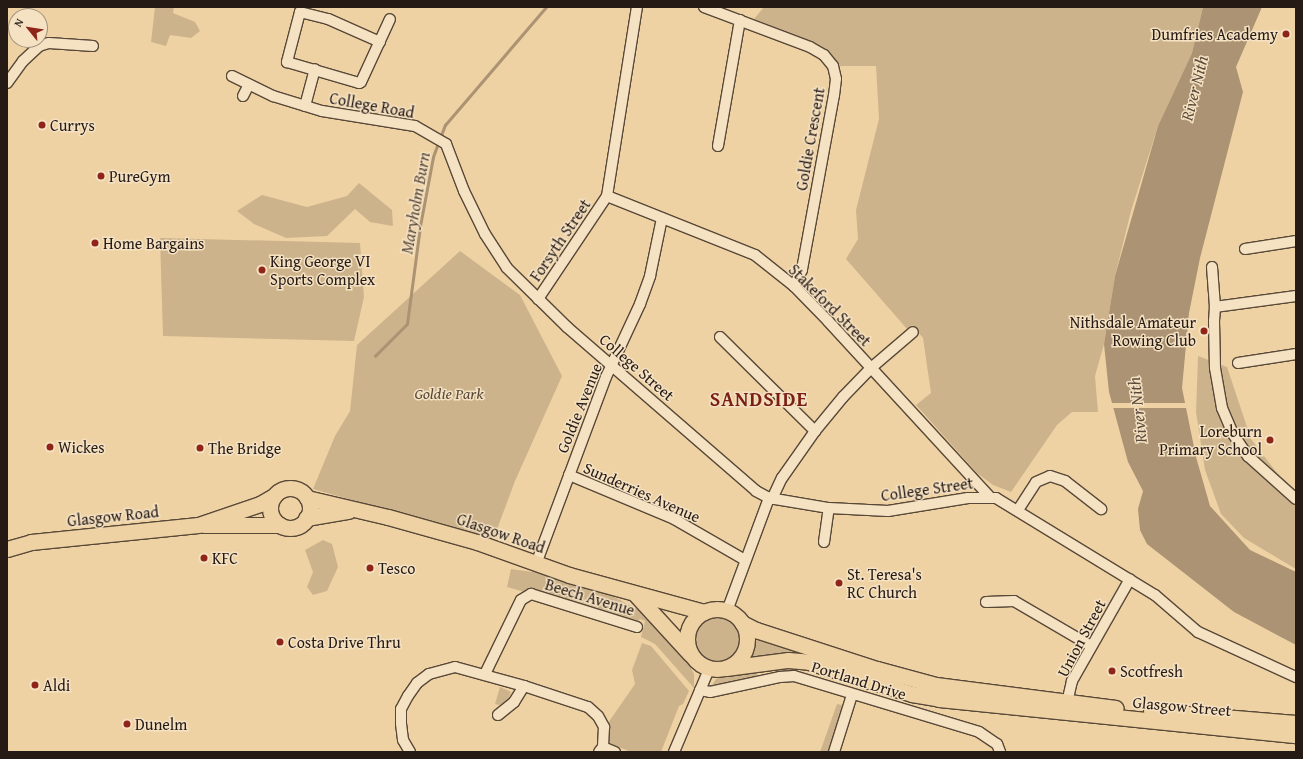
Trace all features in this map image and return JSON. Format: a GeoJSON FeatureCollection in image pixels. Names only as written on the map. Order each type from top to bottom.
{"type":"FeatureCollection","features":[{"type":"Feature","properties":{"kind":"main road"},"geometry":{"type":"LineString","coordinates":[[290,488],[300,491],[307,498],[310,508],[306,518],[295,527],[280,525],[275,521],[270,508],[274,496],[290,488]]}},
{"type":"Feature","properties":{"kind":"main road","name":"Glasgow Road"},"geometry":{"type":"LineString","coordinates":[[198,525],[260,504],[274,496]]}},
{"type":"Feature","properties":{"kind":"main road","name":"Glasgow Road"},"geometry":{"type":"LineString","coordinates":[[307,498],[477,542],[536,564],[635,594],[704,612]]}},
{"type":"Feature","properties":{"kind":"main road","name":"Glasgow Road"},"geometry":{"type":"LineString","coordinates":[[306,518],[355,510]]}},
{"type":"Feature","properties":{"kind":"main road","name":"Glasgow Road"},"geometry":{"type":"LineString","coordinates":[[7,539],[32,542],[122,534],[198,525],[220,527],[280,525]]}},
{"type":"Feature","properties":{"kind":"main road","name":"Glasgow Road"},"geometry":{"type":"LineString","coordinates":[[7,549],[32,542]]}},
{"type":"Feature","properties":{"kind":"main road"},"geometry":{"type":"LineString","coordinates":[[635,594],[691,654],[695,661],[709,669],[788,660],[809,662],[912,694],[969,704],[1066,708]]}},
{"type":"Feature","properties":{"kind":"main road"},"geometry":{"type":"LineString","coordinates":[[691,654],[687,635],[690,626],[704,612],[727,611],[742,623],[756,630],[877,669],[936,685],[1066,708]]}},
{"type":"Feature","properties":{"kind":"main road"},"geometry":{"type":"LineString","coordinates":[[726,668],[741,658],[745,650],[747,640],[742,623]]}},
{"type":"Feature","properties":{"kind":"main road","name":"Glasgow Street"},"geometry":{"type":"LineString","coordinates":[[1066,708],[1295,724]]}},
{"type":"Feature","properties":{"kind":"street"},"geometry":{"type":"LineString","coordinates":[[607,196],[637,7]]}},
{"type":"Feature","properties":{"kind":"street","name":"Goldie Crescent"},"geometry":{"type":"LineString","coordinates":[[704,7],[810,47],[824,55],[832,66],[836,79],[802,270],[794,286]]}},
{"type":"Feature","properties":{"kind":"street"},"geometry":{"type":"LineString","coordinates":[[380,42],[328,19],[300,12],[287,62],[315,68],[359,83],[380,42],[390,19]]}},
{"type":"Feature","properties":{"kind":"street"},"geometry":{"type":"LineString","coordinates":[[718,146],[740,20]]}},
{"type":"Feature","properties":{"kind":"street"},"geometry":{"type":"LineString","coordinates":[[7,83],[31,52],[48,43],[92,46]]}},
{"type":"Feature","properties":{"kind":"street"},"geometry":{"type":"LineString","coordinates":[[305,106],[315,68]]}},
{"type":"Feature","properties":{"kind":"street","name":"College Road"},"geometry":{"type":"LineString","coordinates":[[232,76],[305,106],[322,111],[415,126],[446,144],[464,191],[485,234],[507,268],[538,299]]}},
{"type":"Feature","properties":{"kind":"street"},"geometry":{"type":"LineString","coordinates":[[243,96],[249,84]]}},
{"type":"Feature","properties":{"kind":"street","name":"Stakeford Street"},"geometry":{"type":"LineString","coordinates":[[607,196],[755,254],[794,286],[989,496]]}},
{"type":"Feature","properties":{"kind":"street","name":"Forsyth Street"},"geometry":{"type":"LineString","coordinates":[[538,299],[607,196]]}},
{"type":"Feature","properties":{"kind":"street","name":"Goldie Avenue"},"geometry":{"type":"LineString","coordinates":[[536,564],[612,365],[650,276],[662,218]]}},
{"type":"Feature","properties":{"kind":"street"},"geometry":{"type":"LineString","coordinates":[[1245,249],[1296,242]]}},
{"type":"Feature","properties":{"kind":"street"},"geometry":{"type":"LineString","coordinates":[[1212,267],[1215,307],[1215,368],[1222,408],[1233,434],[1248,456],[1296,499]]}},
{"type":"Feature","properties":{"kind":"street"},"geometry":{"type":"LineString","coordinates":[[1215,307],[1296,296]]}},
{"type":"Feature","properties":{"kind":"street","name":"College Street"},"geometry":{"type":"LineString","coordinates":[[538,299],[756,491],[771,498],[829,508],[888,511],[989,496],[1018,510],[1155,595],[1198,632],[1296,677]]}},
{"type":"Feature","properties":{"kind":"street"},"geometry":{"type":"LineString","coordinates":[[727,611],[744,560],[771,498],[782,478],[815,431],[871,368],[913,332]]}},
{"type":"Feature","properties":{"kind":"street"},"geometry":{"type":"LineString","coordinates":[[720,337],[815,431]]}},
{"type":"Feature","properties":{"kind":"street"},"geometry":{"type":"LineString","coordinates":[[1238,363],[1296,354]]}},
{"type":"Feature","properties":{"kind":"street","name":"Sunderries Avenue"},"geometry":{"type":"LineString","coordinates":[[569,475],[674,519],[744,560]]}},
{"type":"Feature","properties":{"kind":"street"},"geometry":{"type":"LineString","coordinates":[[1018,510],[1036,482],[1050,476],[1065,480],[1101,509]]}},
{"type":"Feature","properties":{"kind":"street"},"geometry":{"type":"LineString","coordinates":[[824,542],[829,508]]}},
{"type":"Feature","properties":{"kind":"street","name":"Union Street"},"geometry":{"type":"LineString","coordinates":[[1066,708],[1072,682],[1130,579]]}},
{"type":"Feature","properties":{"kind":"street","name":"Beech Avenue"},"geometry":{"type":"LineString","coordinates":[[485,674],[521,600],[531,594],[638,627]]}},
{"type":"Feature","properties":{"kind":"street"},"geometry":{"type":"LineString","coordinates":[[986,602],[1014,601],[1091,646]]}},
{"type":"Feature","properties":{"kind":"street"},"geometry":{"type":"LineString","coordinates":[[410,752],[403,740],[401,709],[417,684],[439,670],[455,667],[485,674],[588,707],[598,716],[604,727],[601,750],[615,752]]}},
{"type":"Feature","properties":{"kind":"street"},"geometry":{"type":"LineString","coordinates":[[674,752],[709,669]]}},
{"type":"Feature","properties":{"kind":"street","name":"Portland Drive"},"geometry":{"type":"LineString","coordinates":[[700,690],[710,692],[780,677],[794,676],[852,695],[979,732],[997,744],[1000,752]]}},
{"type":"Feature","properties":{"kind":"street"},"geometry":{"type":"LineString","coordinates":[[498,716],[514,702],[524,686]]}},
{"type":"Feature","properties":{"kind":"street"},"geometry":{"type":"LineString","coordinates":[[834,752],[852,695]]}},
{"type":"Feature","properties":{"kind":"green space"},"geometry":{"type":"Polygon","coordinates":[[[155,7],[174,7],[173,13],[195,22],[200,31],[191,38],[170,35],[166,46],[151,42],[155,7]]]}},
{"type":"Feature","properties":{"kind":"green space"},"geometry":{"type":"Polygon","coordinates":[[[764,7],[1203,7],[1192,53],[1158,126],[1131,211],[1115,276],[1104,344],[1095,376],[1098,412],[1072,412],[1057,425],[1011,492],[993,485],[977,473],[916,405],[931,393],[923,338],[912,325],[907,329],[846,259],[858,239],[856,210],[879,119],[876,66],[840,66],[830,52],[817,44],[754,19],[764,7]]]}},
{"type":"Feature","properties":{"kind":"green space"},"geometry":{"type":"Polygon","coordinates":[[[359,183],[392,210],[393,226],[370,222],[355,209],[327,236],[286,238],[254,224],[237,211],[262,195],[307,207],[347,196],[359,183]]]}},
{"type":"Feature","properties":{"kind":"green space","name":"King George VI Sports Complex"},"geometry":{"type":"Polygon","coordinates":[[[160,238],[360,243],[364,297],[354,341],[163,336],[160,238]]]}},
{"type":"Feature","properties":{"kind":"green space","name":"Goldie Park"},"geometry":{"type":"Polygon","coordinates":[[[460,251],[520,295],[562,376],[515,481],[493,540],[313,489],[335,436],[350,411],[357,345],[460,251]]]}},
{"type":"Feature","properties":{"kind":"green space"},"geometry":{"type":"Polygon","coordinates":[[[1198,356],[1227,367],[1251,439],[1277,473],[1296,491],[1296,569],[1244,538],[1221,514],[1205,470],[1196,412],[1198,356]]]}},
{"type":"Feature","properties":{"kind":"green space"},"geometry":{"type":"Polygon","coordinates":[[[323,540],[332,544],[338,567],[327,591],[313,595],[307,587],[313,572],[305,550],[323,540]]]}},
{"type":"Feature","properties":{"kind":"green space"},"geometry":{"type":"Polygon","coordinates":[[[511,569],[532,572],[533,569],[605,592],[644,613],[689,664],[694,674],[694,688],[655,644],[641,637],[645,621],[640,619],[635,624],[507,587],[511,569]]]}},
{"type":"Feature","properties":{"kind":"green space"},"geometry":{"type":"Polygon","coordinates":[[[722,618],[734,624],[739,632],[739,650],[734,658],[726,663],[712,664],[700,658],[695,650],[694,636],[700,624],[708,619],[722,618]]]}},
{"type":"Feature","properties":{"kind":"green space"},"geometry":{"type":"Polygon","coordinates":[[[755,636],[794,649],[792,656],[747,660],[755,636]]]}},
{"type":"Feature","properties":{"kind":"green space"},"geometry":{"type":"Polygon","coordinates":[[[642,643],[651,646],[689,691],[683,704],[679,706],[661,752],[631,752],[609,743],[608,723],[635,684],[632,670],[642,643]]]}},
{"type":"Feature","properties":{"kind":"green space"},"geometry":{"type":"Polygon","coordinates":[[[760,661],[793,666],[792,673],[759,668],[760,661]]]}},
{"type":"Feature","properties":{"kind":"green space"},"geometry":{"type":"Polygon","coordinates":[[[756,671],[757,678],[712,685],[716,679],[722,676],[756,671]]]}},
{"type":"Feature","properties":{"kind":"green space"},"geometry":{"type":"Polygon","coordinates":[[[500,687],[511,692],[507,702],[499,705],[495,704],[500,687]]]}},
{"type":"Feature","properties":{"kind":"green space"},"geometry":{"type":"Polygon","coordinates":[[[837,704],[846,706],[831,752],[820,752],[837,704]]]}},
{"type":"Feature","properties":{"kind":"water","name":"River Nith"},"geometry":{"type":"Polygon","coordinates":[[[1203,7],[1262,7],[1236,67],[1243,92],[1200,258],[1189,313],[1182,388],[1196,457],[1210,506],[1250,550],[1296,572],[1296,645],[1234,612],[1147,544],[1140,530],[1138,509],[1143,491],[1128,462],[1109,392],[1104,344],[1115,276],[1158,126],[1192,53],[1203,7]]]}},
{"type":"Feature","properties":{"kind":"pier"},"geometry":{"type":"Polygon","coordinates":[[[1110,403],[1187,403],[1187,408],[1110,408],[1110,403]]]}},
{"type":"Feature","properties":{"kind":"waterway","name":"Maryholm Burn"},"geometry":{"type":"LineString","coordinates":[[440,138],[445,125],[546,7]]}},
{"type":"Feature","properties":{"kind":"waterway","name":"Maryholm Burn"},"geometry":{"type":"LineString","coordinates":[[375,356],[407,324],[420,226],[433,157],[438,143]]}},
{"type":"Feature","properties":{"kind":"place","name":"Dumfries Academy"},"geometry":{"type":"Point","coordinates":[1286,34]}},
{"type":"Feature","properties":{"kind":"place","name":"Currys"},"geometry":{"type":"Point","coordinates":[42,125]}},
{"type":"Feature","properties":{"kind":"place","name":"PureGym"},"geometry":{"type":"Point","coordinates":[101,176]}},
{"type":"Feature","properties":{"kind":"place","name":"Home Bargains"},"geometry":{"type":"Point","coordinates":[95,243]}},
{"type":"Feature","properties":{"kind":"place","name":"King George VI Sports Complex"},"geometry":{"type":"Point","coordinates":[262,270]}},
{"type":"Feature","properties":{"kind":"place","name":"Nithsdale Amateur Rowing Club"},"geometry":{"type":"Point","coordinates":[1204,331]}},
{"type":"Feature","properties":{"kind":"place","name":"Loreburn Primary School"},"geometry":{"type":"Point","coordinates":[1270,440]}},
{"type":"Feature","properties":{"kind":"place","name":"Wickes"},"geometry":{"type":"Point","coordinates":[50,447]}},
{"type":"Feature","properties":{"kind":"place","name":"The Bridge"},"geometry":{"type":"Point","coordinates":[200,448]}},
{"type":"Feature","properties":{"kind":"place","name":"KFC"},"geometry":{"type":"Point","coordinates":[204,558]}},
{"type":"Feature","properties":{"kind":"place","name":"Tesco"},"geometry":{"type":"Point","coordinates":[370,568]}},
{"type":"Feature","properties":{"kind":"place","name":"St. Teresa's RC Church"},"geometry":{"type":"Point","coordinates":[839,583]}},
{"type":"Feature","properties":{"kind":"place","name":"Costa Drive Thru"},"geometry":{"type":"Point","coordinates":[280,642]}},
{"type":"Feature","properties":{"kind":"place","name":"Scotfresh"},"geometry":{"type":"Point","coordinates":[1112,671]}},
{"type":"Feature","properties":{"kind":"place","name":"Aldi"},"geometry":{"type":"Point","coordinates":[35,685]}},
{"type":"Feature","properties":{"kind":"place","name":"Dunelm"},"geometry":{"type":"Point","coordinates":[127,724]}},
{"type":"Feature","properties":{"kind":"district","name":"SANDSIDE"},"geometry":{"type":"Point","coordinates":[759,398]}}]}
